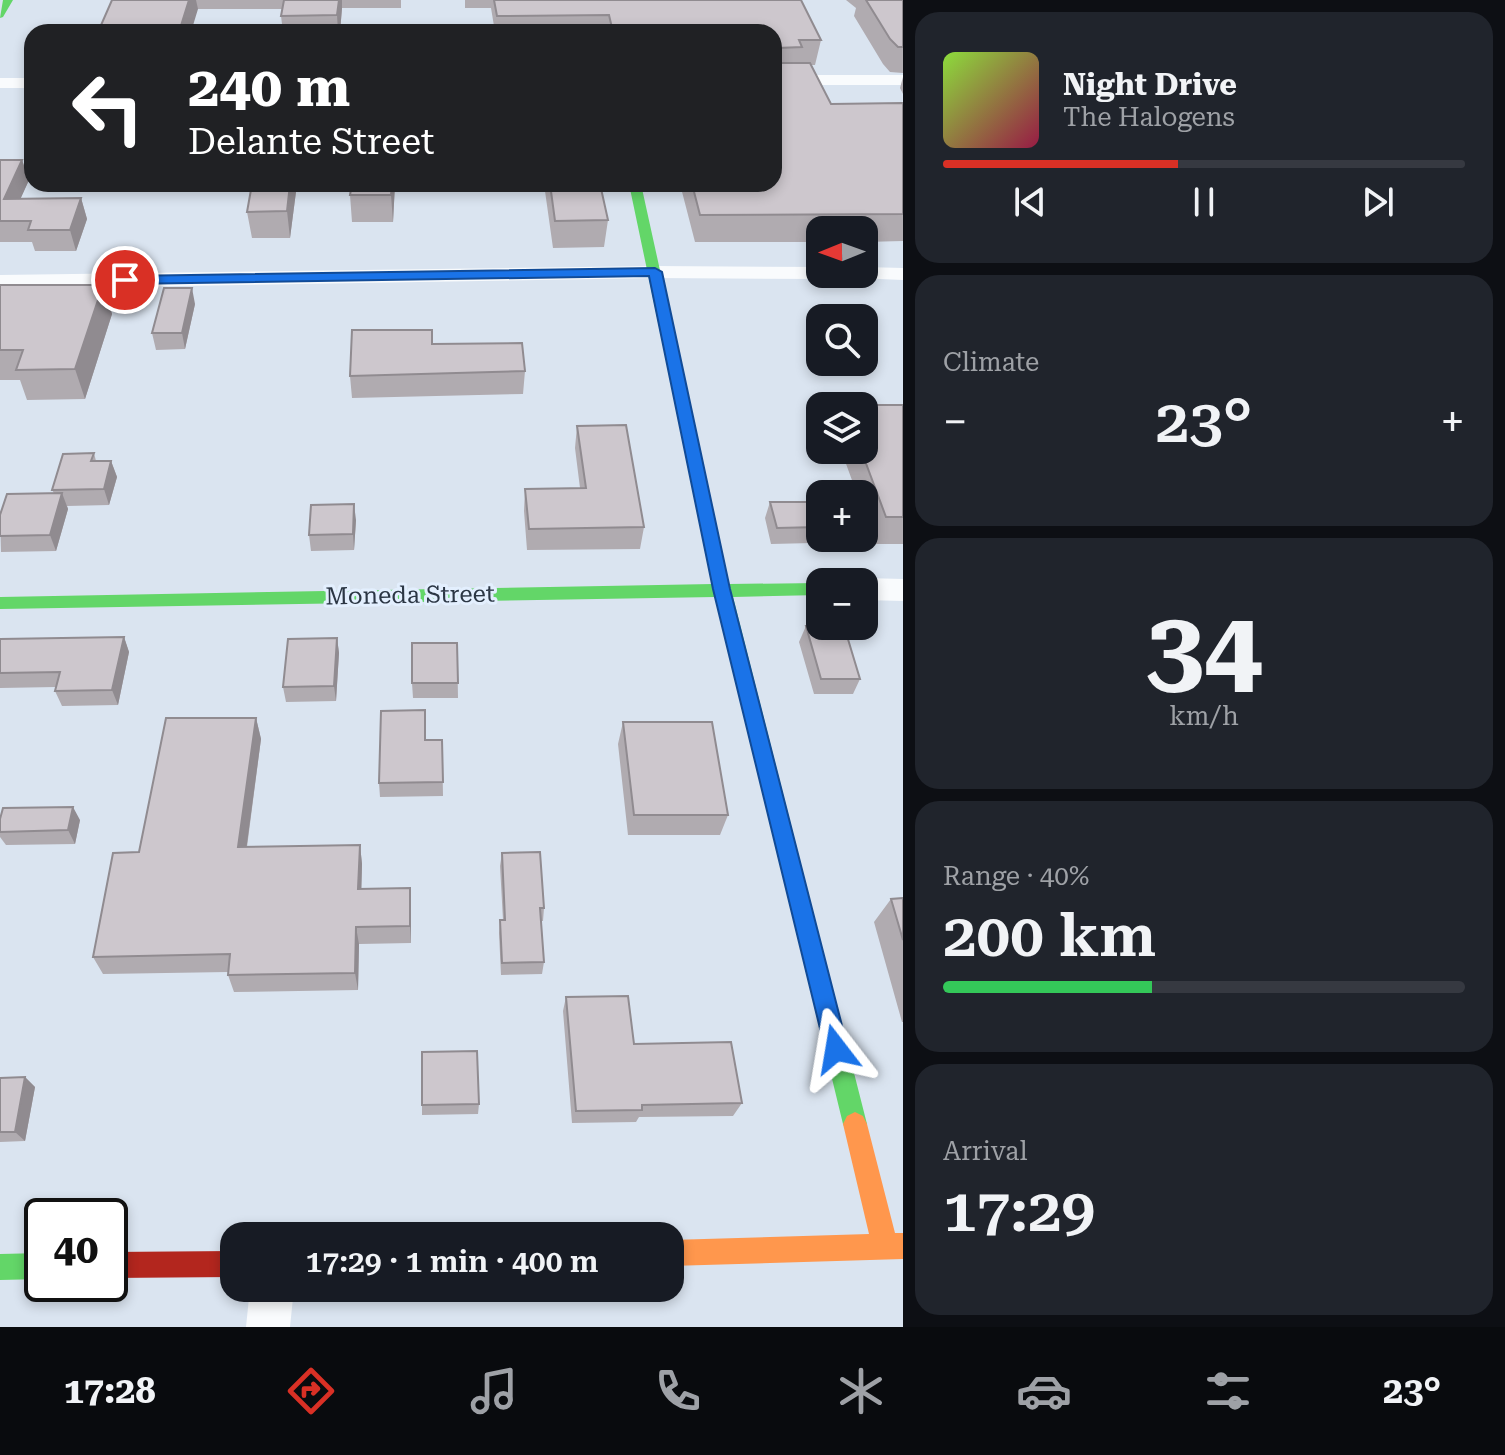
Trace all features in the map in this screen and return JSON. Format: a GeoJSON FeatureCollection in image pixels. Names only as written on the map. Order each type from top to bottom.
{"type":"FeatureCollection","features":[{"type":"Feature","properties":{"kind":"street"},"geometry":{"type":"LineString","coordinates":[[0,15],[8,0]]}},
{"type":"Feature","properties":{"kind":"street"},"geometry":{"type":"LineString","coordinates":[[782,80],[903,80]]}},
{"type":"Feature","properties":{"kind":"street"},"geometry":{"type":"LineString","coordinates":[[0,83],[24,83]]}},
{"type":"Feature","properties":{"kind":"street"},"geometry":{"type":"LineString","coordinates":[[637,192],[722,589],[894,1246],[684,1253]]}},
{"type":"Feature","properties":{"kind":"street"},"geometry":{"type":"LineString","coordinates":[[0,282],[655,272],[806,273]]}},
{"type":"Feature","properties":{"kind":"street"},"geometry":{"type":"LineString","coordinates":[[878,273],[903,274]]}},
{"type":"Feature","properties":{"kind":"street","name":"Moneda Street"},"geometry":{"type":"LineString","coordinates":[[0,603],[806,589]]}},
{"type":"Feature","properties":{"kind":"street"},"geometry":{"type":"LineString","coordinates":[[878,589],[903,590]]}},
{"type":"Feature","properties":{"kind":"street"},"geometry":{"type":"LineString","coordinates":[[128,1265],[220,1264]]}},
{"type":"Feature","properties":{"kind":"street"},"geometry":{"type":"LineString","coordinates":[[0,1267],[24,1266]]}},
{"type":"Feature","properties":{"kind":"street"},"geometry":{"type":"LineString","coordinates":[[268,1327],[271,1302]]}},
{"type":"Feature","properties":{"kind":"building"},"geometry":{"type":"Polygon","coordinates":[[[112,0],[189,0],[182,24],[102,24],[112,0]]]}},
{"type":"Feature","properties":{"kind":"building"},"geometry":{"type":"Polygon","coordinates":[[[284,0],[339,0],[337,15],[281,16],[284,0]]]}},
{"type":"Feature","properties":{"kind":"building"},"geometry":{"type":"Polygon","coordinates":[[[494,0],[801,0],[821,40],[799,40],[802,47],[782,48],[782,24],[611,24],[609,15],[497,16],[494,0]]]}},
{"type":"Feature","properties":{"kind":"building"},"geometry":{"type":"Polygon","coordinates":[[[866,0],[903,0],[903,47],[898,47],[890,39],[866,0]]]}},
{"type":"Feature","properties":{"kind":"building"},"geometry":{"type":"Polygon","coordinates":[[[782,63],[810,63],[831,104],[903,103],[903,214],[700,215],[694,192],[782,192],[782,63]]]}},
{"type":"Feature","properties":{"kind":"building"},"geometry":{"type":"Polygon","coordinates":[[[0,160],[22,160],[4,199],[81,198],[70,230],[28,230],[31,221],[0,221],[0,160]]]}},
{"type":"Feature","properties":{"kind":"building"},"geometry":{"type":"Polygon","coordinates":[[[251,192],[289,192],[287,211],[247,212],[251,192]]]}},
{"type":"Feature","properties":{"kind":"building"},"geometry":{"type":"Polygon","coordinates":[[[351,192],[391,192],[391,195],[350,195],[351,192]]]}},
{"type":"Feature","properties":{"kind":"building"},"geometry":{"type":"Polygon","coordinates":[[[551,192],[602,192],[608,220],[555,221],[551,192]]]}},
{"type":"Feature","properties":{"kind":"building"},"geometry":{"type":"Polygon","coordinates":[[[0,285],[103,285],[75,369],[16,370],[23,350],[0,350],[0,285]]]}},
{"type":"Feature","properties":{"kind":"building"},"geometry":{"type":"Polygon","coordinates":[[[164,288],[192,288],[182,333],[152,333],[164,288]]]}},
{"type":"Feature","properties":{"kind":"building"},"geometry":{"type":"Polygon","coordinates":[[[352,330],[432,330],[432,344],[522,343],[525,371],[350,376],[352,330]]]}},
{"type":"Feature","properties":{"kind":"building"},"geometry":{"type":"Polygon","coordinates":[[[878,405],[903,405],[903,517],[886,517],[878,496],[878,480],[872,480],[866,464],[878,464],[878,405]]]}},
{"type":"Feature","properties":{"kind":"building"},"geometry":{"type":"Polygon","coordinates":[[[626,425],[644,527],[529,529],[525,489],[586,488],[577,426],[626,425]]]}},
{"type":"Feature","properties":{"kind":"building"},"geometry":{"type":"Polygon","coordinates":[[[94,453],[91,461],[111,461],[104,489],[52,490],[63,454],[94,453]]]}},
{"type":"Feature","properties":{"kind":"building"},"geometry":{"type":"Polygon","coordinates":[[[62,493],[50,535],[0,536],[0,515],[7,494],[62,493]]]}},
{"type":"Feature","properties":{"kind":"building"},"geometry":{"type":"Polygon","coordinates":[[[770,502],[806,502],[806,527],[777,528],[770,502]]]}},
{"type":"Feature","properties":{"kind":"building"},"geometry":{"type":"Polygon","coordinates":[[[354,504],[353,534],[309,535],[311,505],[354,504]]]}},
{"type":"Feature","properties":{"kind":"building"},"geometry":{"type":"Polygon","coordinates":[[[124,637],[112,690],[55,691],[60,672],[0,673],[0,639],[124,637]]]}},
{"type":"Feature","properties":{"kind":"building"},"geometry":{"type":"Polygon","coordinates":[[[337,638],[334,686],[283,687],[288,639],[337,638]]]}},
{"type":"Feature","properties":{"kind":"building"},"geometry":{"type":"Polygon","coordinates":[[[810,640],[848,640],[860,679],[821,679],[810,640]]]}},
{"type":"Feature","properties":{"kind":"building"},"geometry":{"type":"Polygon","coordinates":[[[412,643],[457,643],[458,683],[412,683],[412,643]]]}},
{"type":"Feature","properties":{"kind":"building"},"geometry":{"type":"Polygon","coordinates":[[[425,710],[425,740],[442,740],[443,782],[379,783],[381,711],[425,710]]]}},
{"type":"Feature","properties":{"kind":"building"},"geometry":{"type":"Polygon","coordinates":[[[166,718],[256,718],[238,847],[360,845],[358,889],[410,888],[410,926],[356,927],[355,973],[228,975],[230,954],[93,957],[113,853],[139,852],[166,718]]]}},
{"type":"Feature","properties":{"kind":"building"},"geometry":{"type":"Polygon","coordinates":[[[623,722],[712,722],[728,815],[634,815],[623,722]]]}},
{"type":"Feature","properties":{"kind":"building"},"geometry":{"type":"Polygon","coordinates":[[[73,807],[68,830],[0,832],[3,808],[73,807]]]}},
{"type":"Feature","properties":{"kind":"building"},"geometry":{"type":"Polygon","coordinates":[[[540,852],[544,962],[502,963],[500,920],[505,920],[502,853],[540,852]]]}},
{"type":"Feature","properties":{"kind":"building"},"geometry":{"type":"Polygon","coordinates":[[[903,898],[903,940],[891,899],[903,898]]]}},
{"type":"Feature","properties":{"kind":"building"},"geometry":{"type":"Polygon","coordinates":[[[628,996],[634,1044],[731,1042],[742,1103],[642,1105],[642,1110],[576,1111],[566,997],[628,996]]]}},
{"type":"Feature","properties":{"kind":"building"},"geometry":{"type":"Polygon","coordinates":[[[477,1051],[479,1104],[422,1105],[422,1052],[477,1051]]]}},
{"type":"Feature","properties":{"kind":"building"},"geometry":{"type":"Polygon","coordinates":[[[25,1077],[15,1132],[0,1132],[0,1078],[25,1077]]]}},
{"type":"Feature","properties":{"kind":"traffic: fast"},"geometry":{"type":"LineString","coordinates":[[0,15],[8,0]]}},
{"type":"Feature","properties":{"kind":"traffic: fast"},"geometry":{"type":"LineString","coordinates":[[637,192],[722,589],[855,1124]]}},
{"type":"Feature","properties":{"kind":"traffic: fast"},"geometry":{"type":"LineString","coordinates":[[0,603],[806,589]]}},
{"type":"Feature","properties":{"kind":"traffic: fast"},"geometry":{"type":"LineString","coordinates":[[0,1267],[24,1266]]}},
{"type":"Feature","properties":{"kind":"traffic: slow"},"geometry":{"type":"LineString","coordinates":[[855,1124],[885,1246]]}},
{"type":"Feature","properties":{"kind":"traffic: slow"},"geometry":{"type":"LineString","coordinates":[[684,1253],[903,1246]]}},
{"type":"Feature","properties":{"kind":"traffic: jam"},"geometry":{"type":"LineString","coordinates":[[128,1265],[220,1264]]}},
{"type":"Feature","properties":{"kind":"route"},"geometry":{"type":"LineString","coordinates":[[125,280],[655,272],[722,589],[836,1049]]}}]}
